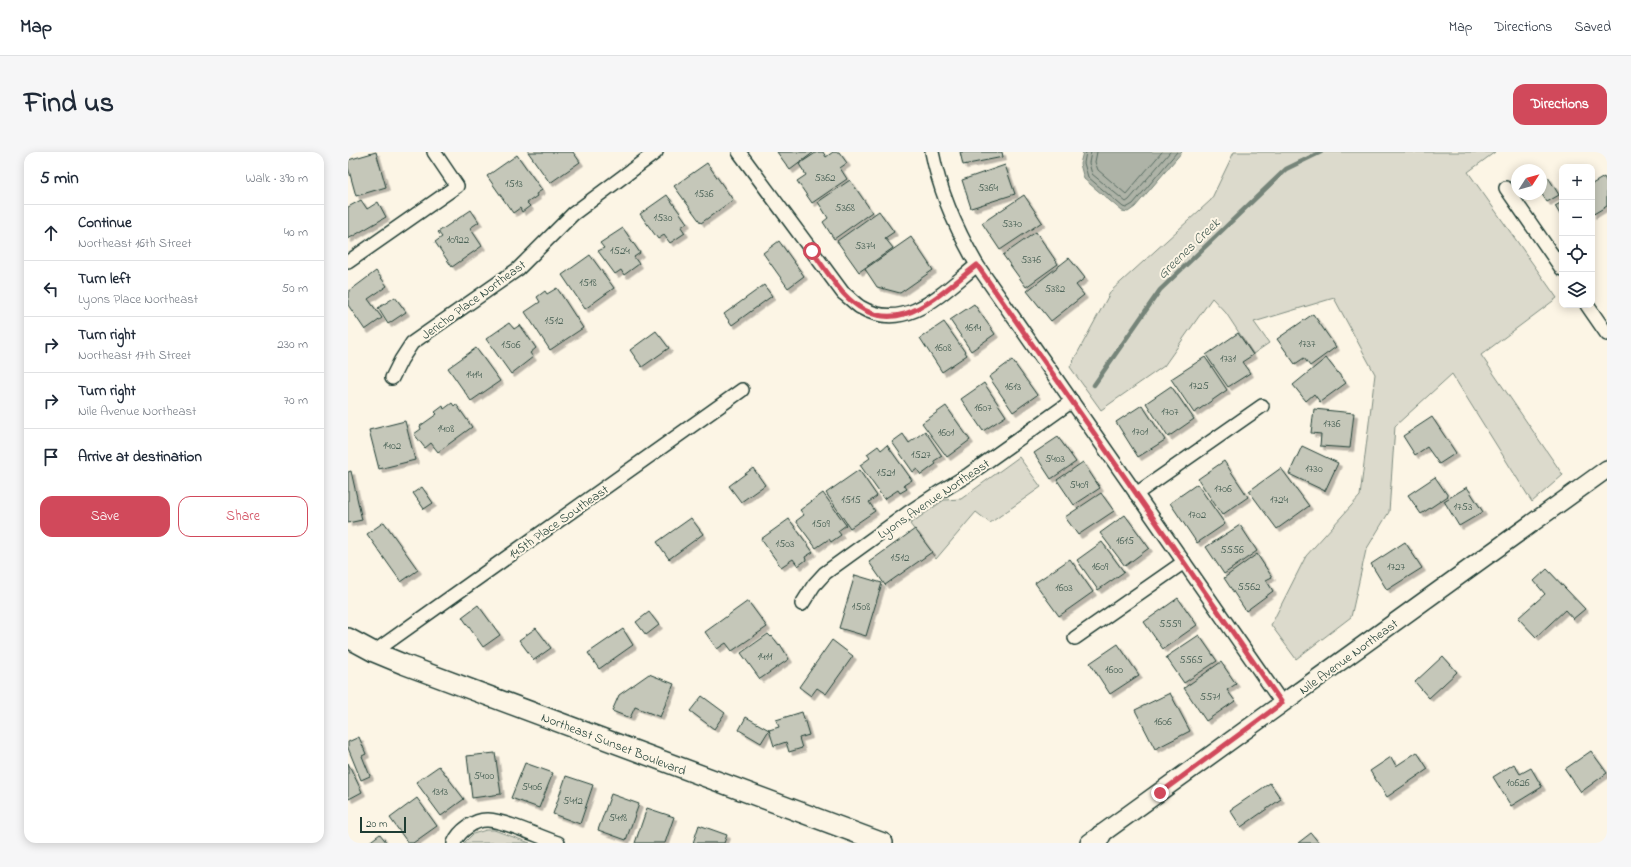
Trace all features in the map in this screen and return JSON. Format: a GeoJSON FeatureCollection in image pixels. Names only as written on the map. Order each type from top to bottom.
{"type":"FeatureCollection","features":[{"type":"Feature","properties":{"kind":"main road","name":"Northeast Sunset Boulevard"},"geometry":{"type":"LineString","coordinates":[[348,638],[374,652],[426,673],[883,843]]}},
{"type":"Feature","properties":{"kind":"street"},"geometry":{"type":"LineString","coordinates":[[348,262],[457,186],[434,152]]}},
{"type":"Feature","properties":{"kind":"street","name":"Jericho Place Northeast"},"geometry":{"type":"LineString","coordinates":[[392,378],[412,343],[518,269],[573,214],[656,152]]}},
{"type":"Feature","properties":{"kind":"street"},"geometry":{"type":"LineString","coordinates":[[739,152],[843,293],[858,306],[872,313],[887,316],[899,316],[911,313],[925,306],[977,265]]}},
{"type":"Feature","properties":{"kind":"street"},"geometry":{"type":"LineString","coordinates":[[932,152],[946,205],[959,233],[977,265],[1282,703]]}},
{"type":"Feature","properties":{"kind":"street"},"geometry":{"type":"LineString","coordinates":[[1506,188],[1559,265]]}},
{"type":"Feature","properties":{"kind":"street"},"geometry":{"type":"LineString","coordinates":[[1589,308],[1607,334]]}},
{"type":"Feature","properties":{"kind":"street","name":"145th Place Southeast"},"geometry":{"type":"LineString","coordinates":[[374,652],[742,390]]}},
{"type":"Feature","properties":{"kind":"street","name":"Lyons Avenue Northeast"},"geometry":{"type":"LineString","coordinates":[[802,604],[814,585],[825,573],[914,509],[968,475],[1072,401]]}},
{"type":"Feature","properties":{"kind":"street"},"geometry":{"type":"LineString","coordinates":[[1136,494],[1262,406]]}},
{"type":"Feature","properties":{"kind":"street","name":"Nile Avenue Northeast"},"geometry":{"type":"LineString","coordinates":[[1096,840],[1282,703],[1607,468]]}},
{"type":"Feature","properties":{"kind":"street"},"geometry":{"type":"LineString","coordinates":[[1075,638],[1184,562]]}},
{"type":"Feature","properties":{"kind":"street"},"geometry":{"type":"LineString","coordinates":[[454,843],[456,838],[469,826],[488,820],[503,823],[558,843]]}},
{"type":"Feature","properties":{"kind":"shaded area"},"geometry":{"type":"Polygon","coordinates":[[[1234,152],[1495,152],[1468,172],[1557,298],[1481,355],[1563,475],[1532,502],[1452,374],[1395,426],[1389,512],[1366,550],[1351,617],[1296,659],[1271,625],[1306,556],[1360,496],[1375,374],[1334,298],[1254,322],[1269,343],[1253,354],[1226,313],[1212,298],[1164,366],[1101,410],[1070,367],[1111,291],[1211,200],[1234,152]]]}},
{"type":"Feature","properties":{"kind":"shaded area"},"geometry":{"type":"Polygon","coordinates":[[[1019,457],[1041,487],[990,523],[976,512],[936,559],[910,524],[944,500],[961,499],[1019,457]]]}},
{"type":"Feature","properties":{"kind":"shaded area"},"geometry":{"type":"Polygon","coordinates":[[[486,830],[494,830],[530,843],[464,843],[473,834],[486,830]]]}},
{"type":"Feature","properties":{"kind":"water"},"geometry":{"type":"Polygon","coordinates":[[[1083,152],[1182,152],[1135,207],[1128,212],[1122,211],[1084,179],[1080,164],[1083,152]]]}},
{"type":"Feature","properties":{"kind":"building"},"geometry":{"type":"Polygon","coordinates":[[[376,152],[386,187],[356,196],[348,167],[348,160],[376,152]]]}},
{"type":"Feature","properties":{"kind":"building"},"geometry":{"type":"Polygon","coordinates":[[[528,152],[573,152],[580,162],[550,183],[528,152]]]}},
{"type":"Feature","properties":{"kind":"building"},"geometry":{"type":"Polygon","coordinates":[[[777,152],[814,152],[790,170],[777,152]]]}},
{"type":"Feature","properties":{"kind":"building"},"geometry":{"type":"Polygon","coordinates":[[[817,152],[823,152],[826,157],[833,152],[839,152],[847,163],[840,168],[847,179],[812,203],[797,181],[806,175],[799,164],[817,152]]]}},
{"type":"Feature","properties":{"kind":"building"},"geometry":{"type":"Polygon","coordinates":[[[960,152],[1002,152],[1003,157],[963,165],[960,152]]]}},
{"type":"Feature","properties":{"kind":"building"},"geometry":{"type":"Polygon","coordinates":[[[517,155],[542,190],[536,194],[537,196],[527,203],[530,206],[522,212],[520,208],[513,213],[487,176],[517,155]]]}},
{"type":"Feature","properties":{"kind":"building"},"geometry":{"type":"Polygon","coordinates":[[[707,163],[733,200],[701,223],[674,186],[707,163]]]}},
{"type":"Feature","properties":{"kind":"building"},"geometry":{"type":"Polygon","coordinates":[[[1005,165],[1015,194],[971,208],[962,180],[1005,165]]]}},
{"type":"Feature","properties":{"kind":"building"},"geometry":{"type":"Polygon","coordinates":[[[1604,177],[1607,183],[1607,206],[1595,213],[1595,200],[1595,182],[1604,177]]]}},
{"type":"Feature","properties":{"kind":"building"},"geometry":{"type":"Polygon","coordinates":[[[1547,178],[1559,195],[1547,202],[1546,200],[1547,200],[1547,178]]]}},
{"type":"Feature","properties":{"kind":"building"},"geometry":{"type":"Polygon","coordinates":[[[850,180],[872,212],[834,239],[823,222],[828,218],[818,202],[850,180]]]}},
{"type":"Feature","properties":{"kind":"building"},"geometry":{"type":"Polygon","coordinates":[[[667,195],[687,223],[681,227],[685,233],[670,243],[664,235],[658,239],[640,214],[667,195]]]}},
{"type":"Feature","properties":{"kind":"building"},"geometry":{"type":"Polygon","coordinates":[[[1024,195],[1042,222],[1000,250],[982,223],[1024,195]]]}},
{"type":"Feature","properties":{"kind":"building"},"geometry":{"type":"Polygon","coordinates":[[[361,200],[367,209],[378,202],[386,217],[348,239],[348,207],[361,200]]]}},
{"type":"Feature","properties":{"kind":"building"},"geometry":{"type":"Polygon","coordinates":[[[1559,204],[1559,213],[1555,206],[1559,204]]]}},
{"type":"Feature","properties":{"kind":"building"},"geometry":{"type":"Polygon","coordinates":[[[471,210],[479,222],[470,228],[482,246],[452,267],[435,242],[442,237],[438,232],[471,210]]]}},
{"type":"Feature","properties":{"kind":"building"},"geometry":{"type":"Polygon","coordinates":[[[879,211],[894,232],[885,238],[893,248],[859,272],[837,241],[879,211]]]}},
{"type":"Feature","properties":{"kind":"building"},"geometry":{"type":"Polygon","coordinates":[[[623,228],[640,253],[634,257],[639,264],[624,275],[621,270],[615,274],[598,251],[604,248],[600,243],[623,228]]]}},
{"type":"Feature","properties":{"kind":"building"},"geometry":{"type":"Polygon","coordinates":[[[1036,232],[1058,264],[1026,287],[1003,255],[1036,232]]]}},
{"type":"Feature","properties":{"kind":"building"},"geometry":{"type":"Polygon","coordinates":[[[911,237],[933,270],[900,293],[877,287],[865,269],[911,237]]]}},
{"type":"Feature","properties":{"kind":"building"},"geometry":{"type":"Polygon","coordinates":[[[779,241],[804,276],[788,288],[763,253],[779,241]]]}},
{"type":"Feature","properties":{"kind":"building"},"geometry":{"type":"Polygon","coordinates":[[[590,255],[614,288],[585,309],[562,275],[590,255]]]}},
{"type":"Feature","properties":{"kind":"building"},"geometry":{"type":"Polygon","coordinates":[[[1069,258],[1085,278],[1076,285],[1084,295],[1051,321],[1027,291],[1069,258]]]}},
{"type":"Feature","properties":{"kind":"building"},"geometry":{"type":"Polygon","coordinates":[[[376,271],[387,286],[368,299],[382,318],[365,330],[348,305],[348,292],[376,271]]]}},
{"type":"Feature","properties":{"kind":"building"},"geometry":{"type":"Polygon","coordinates":[[[764,285],[772,296],[732,325],[724,314],[764,285]]]}},
{"type":"Feature","properties":{"kind":"building"},"geometry":{"type":"Polygon","coordinates":[[[557,288],[583,328],[550,350],[525,312],[540,302],[537,297],[545,291],[547,294],[557,288]]]}},
{"type":"Feature","properties":{"kind":"building"},"geometry":{"type":"Polygon","coordinates":[[[395,297],[406,312],[388,324],[378,308],[395,297]]]}},
{"type":"Feature","properties":{"kind":"building"},"geometry":{"type":"Polygon","coordinates":[[[974,304],[995,334],[971,351],[950,320],[974,304]]]}},
{"type":"Feature","properties":{"kind":"building"},"geometry":{"type":"Polygon","coordinates":[[[1313,314],[1336,347],[1310,366],[1304,358],[1295,364],[1277,339],[1313,314]]]}},
{"type":"Feature","properties":{"kind":"building"},"geometry":{"type":"Polygon","coordinates":[[[944,322],[967,355],[942,372],[920,338],[944,322]]]}},
{"type":"Feature","properties":{"kind":"building"},"geometry":{"type":"Polygon","coordinates":[[[509,323],[514,329],[520,325],[536,348],[530,353],[533,357],[511,374],[486,339],[509,323]]]}},
{"type":"Feature","properties":{"kind":"building"},"geometry":{"type":"Polygon","coordinates":[[[656,331],[669,348],[642,367],[630,350],[656,331]]]}},
{"type":"Feature","properties":{"kind":"building"},"geometry":{"type":"Polygon","coordinates":[[[1238,333],[1253,355],[1242,362],[1250,373],[1228,387],[1206,355],[1238,333]]]}},
{"type":"Feature","properties":{"kind":"building"},"geometry":{"type":"Polygon","coordinates":[[[476,348],[500,381],[471,401],[448,368],[476,348]]]}},
{"type":"Feature","properties":{"kind":"building"},"geometry":{"type":"Polygon","coordinates":[[[1205,357],[1227,390],[1194,413],[1171,379],[1205,357]]]}},
{"type":"Feature","properties":{"kind":"building"},"geometry":{"type":"Polygon","coordinates":[[[1326,358],[1346,383],[1320,402],[1314,394],[1306,401],[1293,385],[1326,358]]]}},
{"type":"Feature","properties":{"kind":"building"},"geometry":{"type":"Polygon","coordinates":[[[1012,360],[1037,395],[1013,412],[989,377],[1012,360]]]}},
{"type":"Feature","properties":{"kind":"building"},"geometry":{"type":"Polygon","coordinates":[[[984,383],[1006,416],[983,431],[961,399],[984,383]]]}},
{"type":"Feature","properties":{"kind":"building"},"geometry":{"type":"Polygon","coordinates":[[[1171,386],[1194,419],[1168,437],[1146,403],[1171,386]]]}},
{"type":"Feature","properties":{"kind":"building"},"geometry":{"type":"Polygon","coordinates":[[[452,403],[454,406],[456,404],[472,427],[438,452],[431,443],[425,448],[414,434],[421,429],[420,426],[437,414],[435,412],[443,406],[444,409],[452,403]]]}},
{"type":"Feature","properties":{"kind":"building"},"geometry":{"type":"Polygon","coordinates":[[[1142,405],[1165,440],[1138,457],[1116,422],[1142,405]]]}},
{"type":"Feature","properties":{"kind":"building"},"geometry":{"type":"Polygon","coordinates":[[[946,406],[970,440],[947,457],[922,423],[946,406]]]}},
{"type":"Feature","properties":{"kind":"building"},"geometry":{"type":"Polygon","coordinates":[[[1314,409],[1354,413],[1350,448],[1320,446],[1321,434],[1311,433],[1314,409]]]}},
{"type":"Feature","properties":{"kind":"building"},"geometry":{"type":"Polygon","coordinates":[[[1432,417],[1456,453],[1439,464],[1427,447],[1415,455],[1403,436],[1432,417]]]}},
{"type":"Feature","properties":{"kind":"building"},"geometry":{"type":"Polygon","coordinates":[[[405,421],[415,460],[379,469],[369,430],[405,421]]]}},
{"type":"Feature","properties":{"kind":"building"},"geometry":{"type":"Polygon","coordinates":[[[925,431],[942,456],[934,461],[936,464],[921,475],[917,469],[913,472],[892,442],[903,434],[909,443],[925,431]]]}},
{"type":"Feature","properties":{"kind":"building"},"geometry":{"type":"Polygon","coordinates":[[[1058,437],[1076,462],[1051,479],[1034,453],[1058,437]]]}},
{"type":"Feature","properties":{"kind":"building"},"geometry":{"type":"Polygon","coordinates":[[[887,445],[912,480],[904,485],[907,489],[900,493],[898,490],[884,499],[860,465],[870,458],[867,454],[878,446],[881,450],[887,445]]]}},
{"type":"Feature","properties":{"kind":"building"},"geometry":{"type":"Polygon","coordinates":[[[1302,446],[1338,463],[1325,491],[1289,474],[1302,446]]]}},
{"type":"Feature","properties":{"kind":"building"},"geometry":{"type":"Polygon","coordinates":[[[1224,461],[1248,497],[1222,515],[1198,479],[1224,461]]]}},
{"type":"Feature","properties":{"kind":"building"},"geometry":{"type":"Polygon","coordinates":[[[1083,462],[1100,488],[1074,505],[1057,480],[1083,462]]]}},
{"type":"Feature","properties":{"kind":"building"},"geometry":{"type":"Polygon","coordinates":[[[753,468],[765,485],[741,502],[729,486],[753,468]]]}},
{"type":"Feature","properties":{"kind":"building"},"geometry":{"type":"Polygon","coordinates":[[[1281,468],[1309,506],[1277,529],[1249,491],[1281,468]]]}},
{"type":"Feature","properties":{"kind":"building"},"geometry":{"type":"Polygon","coordinates":[[[859,470],[877,496],[869,502],[875,511],[850,528],[826,493],[859,470]]]}},
{"type":"Feature","properties":{"kind":"building"},"geometry":{"type":"Polygon","coordinates":[[[351,471],[362,520],[348,523],[348,472],[351,471]]]}},
{"type":"Feature","properties":{"kind":"building"},"geometry":{"type":"Polygon","coordinates":[[[1435,477],[1448,496],[1421,514],[1408,495],[1435,477]]]}},
{"type":"Feature","properties":{"kind":"building"},"geometry":{"type":"Polygon","coordinates":[[[1197,484],[1225,524],[1197,543],[1170,503],[1197,484]]]}},
{"type":"Feature","properties":{"kind":"building"},"geometry":{"type":"Polygon","coordinates":[[[422,487],[433,503],[424,509],[413,493],[422,487]]]}},
{"type":"Feature","properties":{"kind":"building"},"geometry":{"type":"Polygon","coordinates":[[[1467,487],[1483,512],[1459,526],[1444,501],[1467,487]]]}},
{"type":"Feature","properties":{"kind":"building"},"geometry":{"type":"Polygon","coordinates":[[[823,493],[846,525],[838,531],[841,535],[831,542],[829,539],[816,548],[796,521],[804,515],[800,510],[823,493]]]}},
{"type":"Feature","properties":{"kind":"building"},"geometry":{"type":"Polygon","coordinates":[[[1101,493],[1114,511],[1078,535],[1065,517],[1101,493]]]}},
{"type":"Feature","properties":{"kind":"building"},"geometry":{"type":"Polygon","coordinates":[[[1125,515],[1149,548],[1125,566],[1100,533],[1125,515]]]}},
{"type":"Feature","properties":{"kind":"building"},"geometry":{"type":"Polygon","coordinates":[[[691,518],[703,534],[669,559],[657,542],[691,518]]]}},
{"type":"Feature","properties":{"kind":"building"},"geometry":{"type":"Polygon","coordinates":[[[789,519],[813,552],[805,557],[806,560],[798,566],[793,559],[781,567],[761,539],[789,519]]]}},
{"type":"Feature","properties":{"kind":"building"},"geometry":{"type":"Polygon","coordinates":[[[384,522],[418,570],[401,582],[367,534],[384,522]]]}},
{"type":"Feature","properties":{"kind":"building"},"geometry":{"type":"Polygon","coordinates":[[[1240,525],[1257,551],[1224,574],[1206,547],[1240,525]]]}},
{"type":"Feature","properties":{"kind":"building"},"geometry":{"type":"Polygon","coordinates":[[[915,529],[932,552],[885,585],[869,562],[915,529]]]}},
{"type":"Feature","properties":{"kind":"building"},"geometry":{"type":"Polygon","coordinates":[[[1102,542],[1124,572],[1098,590],[1077,560],[1102,542]]]}},
{"type":"Feature","properties":{"kind":"building"},"geometry":{"type":"Polygon","coordinates":[[[1405,542],[1422,568],[1387,590],[1371,564],[1405,542]]]}},
{"type":"Feature","properties":{"kind":"building"},"geometry":{"type":"Polygon","coordinates":[[[1257,554],[1272,577],[1266,580],[1273,591],[1246,611],[1224,578],[1257,554]]]}},
{"type":"Feature","properties":{"kind":"building"},"geometry":{"type":"Polygon","coordinates":[[[1070,559],[1093,592],[1059,616],[1035,583],[1070,559]]]}},
{"type":"Feature","properties":{"kind":"building"},"geometry":{"type":"Polygon","coordinates":[[[1547,569],[1585,609],[1573,619],[1565,610],[1536,637],[1518,618],[1545,594],[1534,581],[1547,569]]]}},
{"type":"Feature","properties":{"kind":"building"},"geometry":{"type":"Polygon","coordinates":[[[855,575],[882,583],[866,636],[839,628],[855,575]]]}},
{"type":"Feature","properties":{"kind":"building"},"geometry":{"type":"Polygon","coordinates":[[[1178,598],[1197,625],[1163,649],[1144,622],[1178,598]]]}},
{"type":"Feature","properties":{"kind":"building"},"geometry":{"type":"Polygon","coordinates":[[[748,601],[767,627],[732,651],[726,643],[717,649],[705,632],[748,601]]]}},
{"type":"Feature","properties":{"kind":"building"},"geometry":{"type":"Polygon","coordinates":[[[478,605],[500,635],[483,647],[462,617],[478,605]]]}},
{"type":"Feature","properties":{"kind":"building"},"geometry":{"type":"Polygon","coordinates":[[[649,612],[659,625],[646,635],[636,622],[649,612]]]}},
{"type":"Feature","properties":{"kind":"building"},"geometry":{"type":"Polygon","coordinates":[[[536,628],[551,648],[534,660],[519,640],[536,628]]]}},
{"type":"Feature","properties":{"kind":"building"},"geometry":{"type":"Polygon","coordinates":[[[623,629],[633,645],[599,669],[588,653],[623,629]]]}},
{"type":"Feature","properties":{"kind":"building"},"geometry":{"type":"Polygon","coordinates":[[[768,634],[771,637],[772,636],[779,645],[780,644],[789,659],[760,679],[741,653],[768,634]]]}},
{"type":"Feature","properties":{"kind":"building"},"geometry":{"type":"Polygon","coordinates":[[[1199,635],[1217,661],[1184,683],[1166,657],[1199,635]]]}},
{"type":"Feature","properties":{"kind":"building"},"geometry":{"type":"Polygon","coordinates":[[[832,640],[853,656],[826,694],[817,688],[811,696],[799,687],[832,640]]]}},
{"type":"Feature","properties":{"kind":"building"},"geometry":{"type":"Polygon","coordinates":[[[1118,644],[1139,675],[1110,694],[1090,663],[1118,644]]]}},
{"type":"Feature","properties":{"kind":"building"},"geometry":{"type":"Polygon","coordinates":[[[1443,656],[1457,672],[1429,698],[1415,682],[1443,656]]]}},
{"type":"Feature","properties":{"kind":"building"},"geometry":{"type":"Polygon","coordinates":[[[1221,662],[1236,684],[1227,690],[1235,701],[1206,721],[1184,688],[1221,662]]]}},
{"type":"Feature","properties":{"kind":"building"},"geometry":{"type":"Polygon","coordinates":[[[649,674],[674,684],[660,717],[635,707],[630,718],[612,711],[619,695],[649,674]]]}},
{"type":"Feature","properties":{"kind":"building"},"geometry":{"type":"Polygon","coordinates":[[[1170,693],[1190,731],[1155,749],[1135,710],[1170,693]]]}},
{"type":"Feature","properties":{"kind":"building"},"geometry":{"type":"Polygon","coordinates":[[[702,696],[725,713],[714,729],[690,711],[702,696]]]}},
{"type":"Feature","properties":{"kind":"building"},"geometry":{"type":"Polygon","coordinates":[[[802,712],[809,735],[799,738],[802,748],[789,752],[786,742],[774,746],[769,730],[779,727],[776,720],[802,712]]]}},
{"type":"Feature","properties":{"kind":"building"},"geometry":{"type":"Polygon","coordinates":[[[746,717],[769,730],[761,743],[739,730],[746,717]]]}},
{"type":"Feature","properties":{"kind":"building"},"geometry":{"type":"Polygon","coordinates":[[[359,737],[366,754],[362,756],[370,776],[361,780],[348,748],[348,742],[359,737]]]}},
{"type":"Feature","properties":{"kind":"building"},"geometry":{"type":"Polygon","coordinates":[[[1591,751],[1607,773],[1581,792],[1565,769],[1591,751]]]}},
{"type":"Feature","properties":{"kind":"building"},"geometry":{"type":"Polygon","coordinates":[[[1417,752],[1428,769],[1387,797],[1370,771],[1391,757],[1396,766],[1417,752]]]}},
{"type":"Feature","properties":{"kind":"building"},"geometry":{"type":"Polygon","coordinates":[[[495,753],[501,794],[472,798],[467,756],[495,753]]]}},
{"type":"Feature","properties":{"kind":"building"},"geometry":{"type":"Polygon","coordinates":[[[348,763],[362,792],[349,799],[348,797],[348,763]]]}},
{"type":"Feature","properties":{"kind":"building"},"geometry":{"type":"Polygon","coordinates":[[[525,763],[553,773],[539,808],[511,798],[525,763]]]}},
{"type":"Feature","properties":{"kind":"building"},"geometry":{"type":"Polygon","coordinates":[[[1514,764],[1520,774],[1531,768],[1542,787],[1511,806],[1493,777],[1514,764]]]}},
{"type":"Feature","properties":{"kind":"building"},"geometry":{"type":"Polygon","coordinates":[[[439,766],[464,799],[441,816],[416,782],[439,766]]]}},
{"type":"Feature","properties":{"kind":"building"},"geometry":{"type":"Polygon","coordinates":[[[566,776],[593,785],[580,824],[553,814],[566,776]]]}},
{"type":"Feature","properties":{"kind":"building"},"geometry":{"type":"Polygon","coordinates":[[[1270,783],[1281,799],[1241,827],[1230,810],[1270,783]]]}},
{"type":"Feature","properties":{"kind":"building"},"geometry":{"type":"Polygon","coordinates":[[[611,794],[639,804],[626,840],[598,830],[611,794]]]}},
{"type":"Feature","properties":{"kind":"building"},"geometry":{"type":"Polygon","coordinates":[[[417,798],[437,826],[413,843],[408,843],[390,818],[417,798]]]}},
{"type":"Feature","properties":{"kind":"building"},"geometry":{"type":"Polygon","coordinates":[[[647,808],[674,817],[665,843],[635,843],[647,808]]]}},
{"type":"Feature","properties":{"kind":"building"},"geometry":{"type":"Polygon","coordinates":[[[699,825],[727,835],[724,843],[693,843],[699,825]]]}},
{"type":"Feature","properties":{"kind":"building"},"geometry":{"type":"Polygon","coordinates":[[[1311,833],[1319,843],[1298,843],[1311,833]]]}},
{"type":"Feature","properties":{"kind":"building"},"geometry":{"type":"Polygon","coordinates":[[[380,834],[387,843],[368,843],[380,834]]]}},
{"type":"Feature","properties":{"kind":"waterway","name":"Greenes Creek"},"geometry":{"type":"LineString","coordinates":[[1094,385],[1160,290],[1286,169],[1321,152]]}},
{"type":"Feature","properties":{"kind":"route"},"geometry":{"type":"LineString","coordinates":[[812,251],[843,293],[858,306],[872,313],[887,316],[899,316],[911,313],[925,306],[977,265],[1282,703],[1160,793]]}}]}
